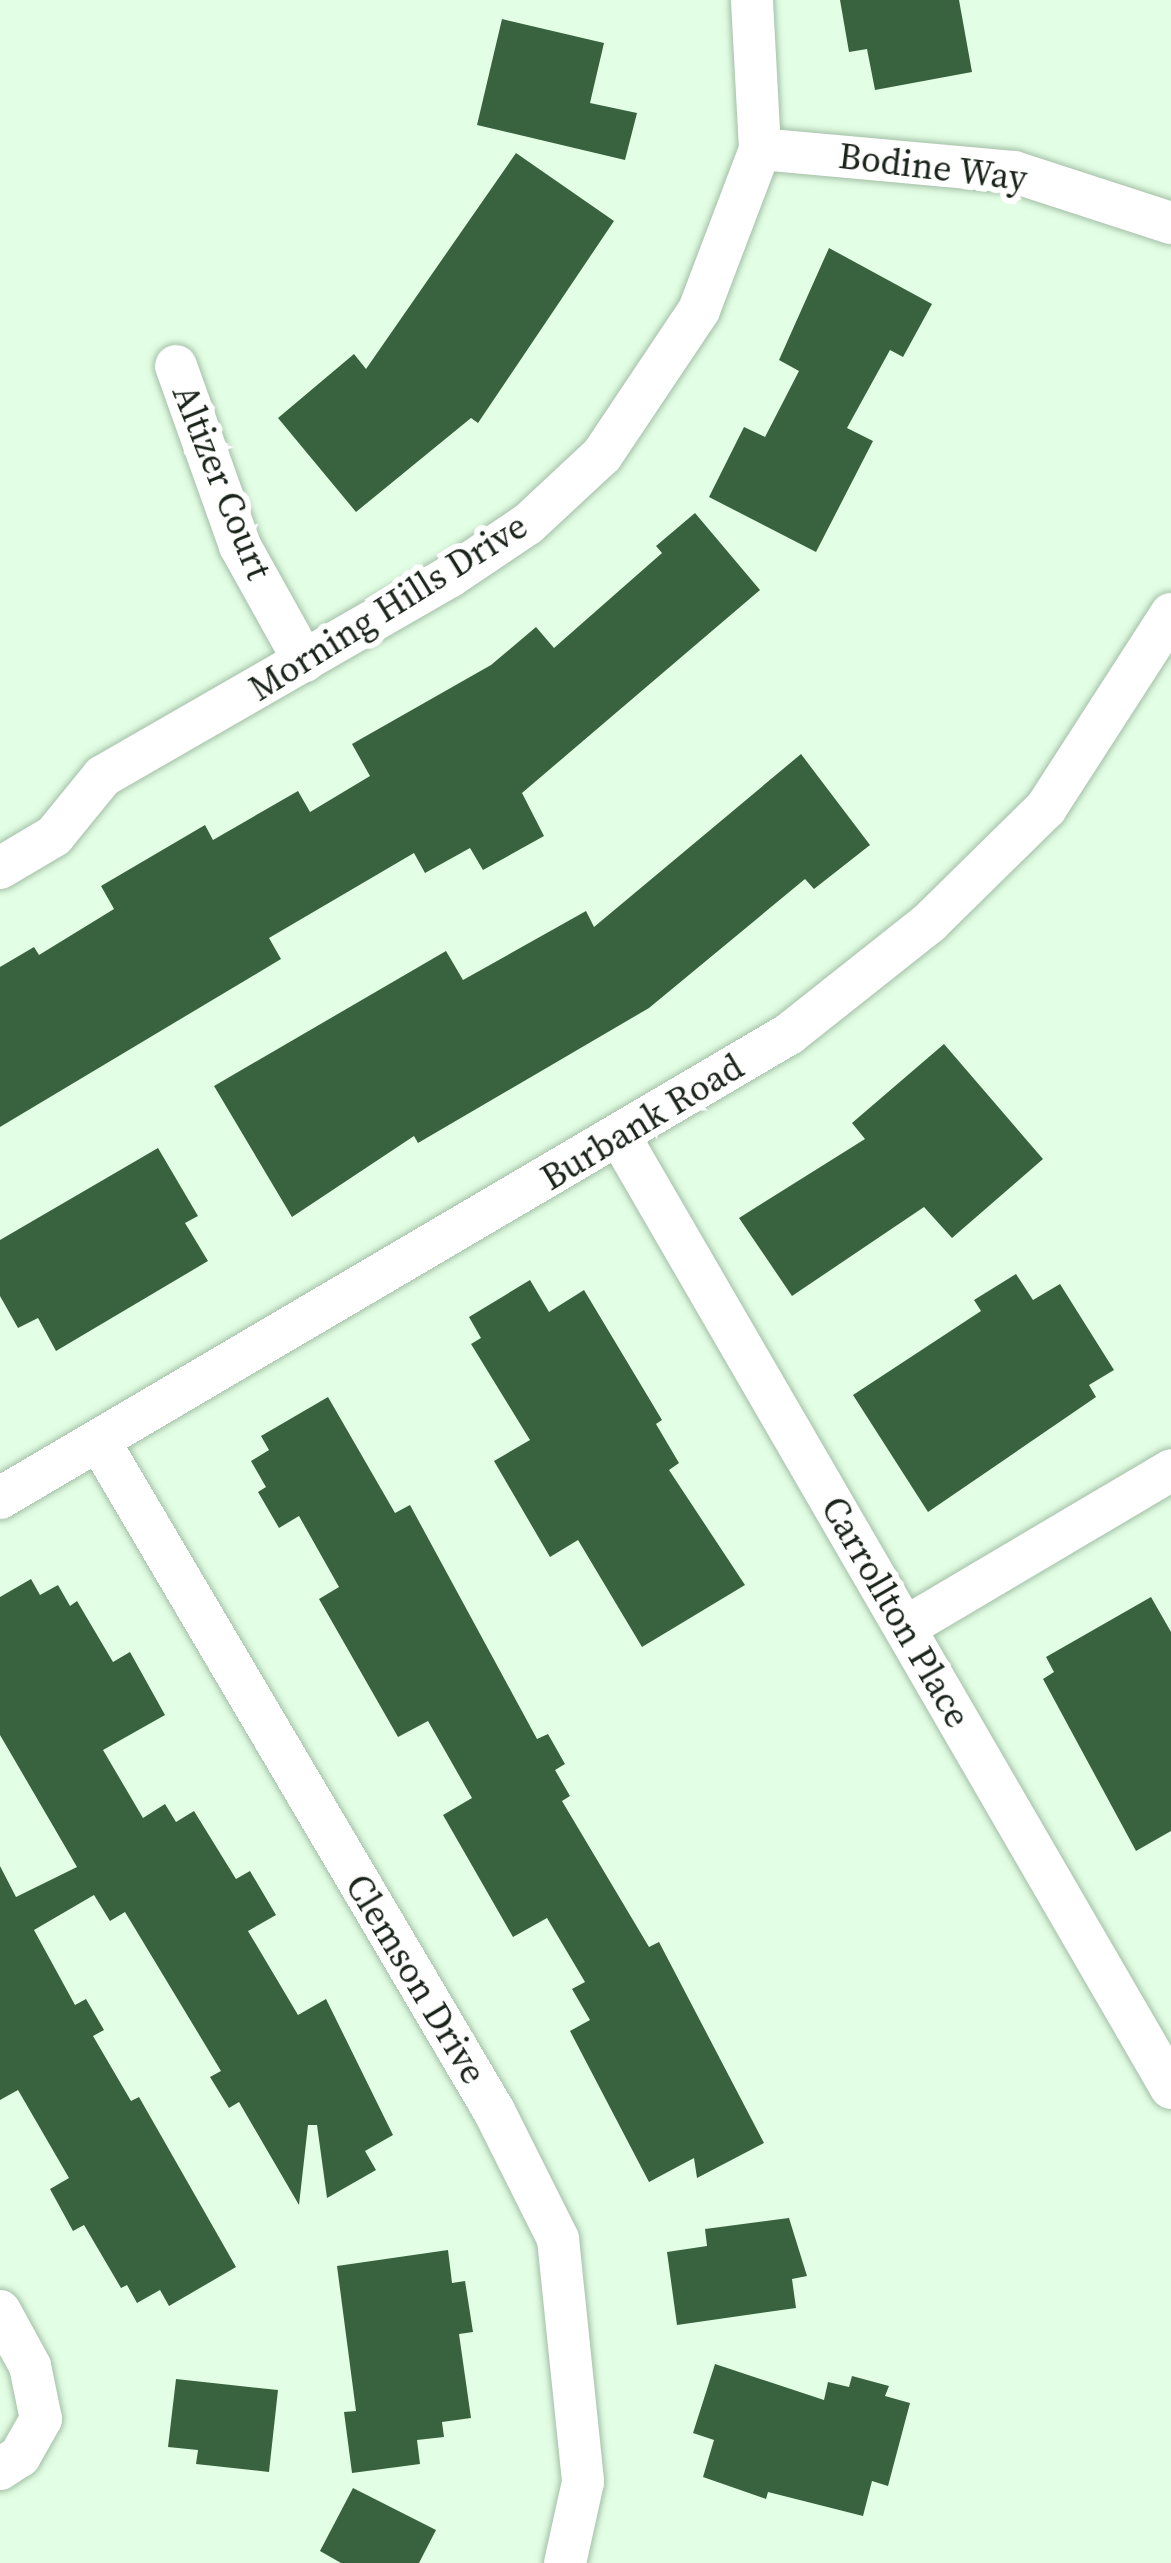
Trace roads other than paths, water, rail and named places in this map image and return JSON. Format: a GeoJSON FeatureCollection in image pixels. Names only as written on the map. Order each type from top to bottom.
{"type":"FeatureCollection","features":[{"type":"Feature","properties":{"kind":"street","name":"Morning Hills Drive"},"geometry":{"type":"LineString","coordinates":[[0,868],[54,836],[103,776],[528,524],[602,455],[699,310],[760,149],[752,0]]}},
{"type":"Feature","properties":{"kind":"street","name":"Bodine Way"},"geometry":{"type":"LineString","coordinates":[[760,149],[1015,172],[1171,223]]}},
{"type":"Feature","properties":{"kind":"street","name":"Altizer Court"},"geometry":{"type":"LineString","coordinates":[[176,366],[240,546],[304,661]]}},
{"type":"Feature","properties":{"kind":"street","name":"Burbank Road"},"geometry":{"type":"LineString","coordinates":[[0,1498],[789,1034],[929,922],[1046,808],[1171,614]]}},
{"type":"Feature","properties":{"kind":"street","name":"Carrollton Place"},"geometry":{"type":"LineString","coordinates":[[620,1137],[1171,2088]]}},
{"type":"Feature","properties":{"kind":"street","name":"Clemson Drive"},"geometry":{"type":"LineString","coordinates":[[99,1441],[494,2110],[558,2239],[583,2482],[566,2563]]}},
{"type":"Feature","properties":{"kind":"street"},"geometry":{"type":"LineString","coordinates":[[906,1627],[1171,1470]]}},
{"type":"Feature","properties":{"kind":"street"},"geometry":{"type":"LineString","coordinates":[[0,2311],[30,2366],[41,2419],[20,2456],[0,2469]]}}]}
